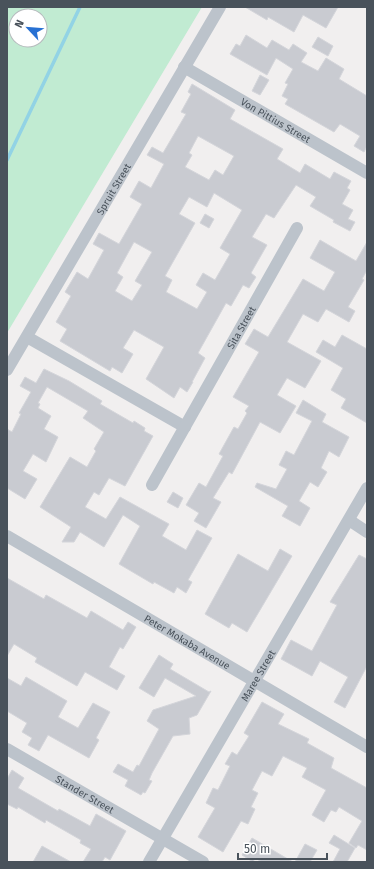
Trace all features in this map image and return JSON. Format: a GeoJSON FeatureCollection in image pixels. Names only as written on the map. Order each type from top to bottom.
{"type":"FeatureCollection","features":[{"type":"Feature","properties":{"kind":"street","name":"Spruit Street"},"geometry":{"type":"LineString","coordinates":[[7,370],[220,7]]}},
{"type":"Feature","properties":{"kind":"street","name":"Von Pittius Street"},"geometry":{"type":"LineString","coordinates":[[184,67],[367,173]]}},
{"type":"Feature","properties":{"kind":"street","name":"Sita Street"},"geometry":{"type":"LineString","coordinates":[[152,485],[297,228]]}},
{"type":"Feature","properties":{"kind":"street"},"geometry":{"type":"LineString","coordinates":[[27,337],[185,427]]}},
{"type":"Feature","properties":{"kind":"street","name":"Maree Street"},"geometry":{"type":"LineString","coordinates":[[149,862],[367,488]]}},
{"type":"Feature","properties":{"kind":"street"},"geometry":{"type":"LineString","coordinates":[[348,520],[367,532]]}},
{"type":"Feature","properties":{"kind":"street","name":"Peter Mokaba Avenue"},"geometry":{"type":"LineString","coordinates":[[7,536],[367,747]]}},
{"type":"Feature","properties":{"kind":"street","name":"Stander Street"},"geometry":{"type":"LineString","coordinates":[[7,749],[203,862]]}},
{"type":"Feature","properties":{"kind":"green space"},"geometry":{"type":"Polygon","coordinates":[[[7,7],[202,7],[7,333],[7,7]]]}},
{"type":"Feature","properties":{"kind":"building"},"geometry":{"type":"Polygon","coordinates":[[[245,7],[338,7],[326,28],[303,15],[294,32],[268,17],[267,20],[245,7]]]}},
{"type":"Feature","properties":{"kind":"building"},"geometry":{"type":"Polygon","coordinates":[[[246,35],[267,48],[272,40],[289,50],[293,44],[307,53],[301,62],[318,71],[326,58],[344,69],[339,79],[367,96],[367,146],[364,152],[354,146],[360,136],[340,124],[334,132],[285,104],[288,99],[282,96],[288,84],[285,83],[293,69],[276,58],[267,75],[230,54],[236,44],[240,46],[246,35]]]}},
{"type":"Feature","properties":{"kind":"building"},"geometry":{"type":"Polygon","coordinates":[[[318,37],[333,46],[328,56],[312,47],[318,37]]]}},
{"type":"Feature","properties":{"kind":"building"},"geometry":{"type":"Polygon","coordinates":[[[260,75],[269,80],[260,95],[252,91],[260,75]]]}},
{"type":"Feature","properties":{"kind":"building"},"geometry":{"type":"Polygon","coordinates":[[[192,84],[235,110],[230,119],[283,149],[277,159],[300,173],[305,164],[330,179],[334,172],[351,181],[347,188],[350,190],[342,204],[353,210],[348,219],[355,222],[350,231],[333,222],[334,220],[310,206],[316,197],[296,185],[274,218],[266,214],[252,237],[267,245],[251,273],[256,277],[249,288],[243,285],[231,306],[226,303],[198,353],[205,358],[193,382],[187,392],[180,387],[174,398],[146,379],[164,347],[134,330],[123,348],[133,354],[122,373],[112,367],[110,371],[60,341],[67,329],[56,322],[71,296],[65,292],[77,272],[88,279],[104,250],[93,244],[99,233],[119,244],[142,204],[130,197],[139,181],[151,188],[164,164],[147,155],[152,147],[163,153],[186,114],[181,112],[191,94],[188,92],[192,84]],[[198,136],[189,153],[192,155],[185,167],[209,180],[215,170],[223,175],[234,156],[198,136]],[[214,193],[207,207],[189,197],[179,214],[195,223],[165,276],[172,280],[166,292],[197,309],[207,292],[196,285],[203,273],[215,280],[230,254],[220,248],[242,210],[214,193]],[[134,242],[117,273],[123,277],[115,291],[132,301],[142,285],[135,281],[152,252],[134,242]]]}},
{"type":"Feature","properties":{"kind":"building"},"geometry":{"type":"Polygon","coordinates":[[[205,214],[214,219],[209,228],[200,223],[205,214]]]}},
{"type":"Feature","properties":{"kind":"building"},"geometry":{"type":"Polygon","coordinates":[[[320,240],[356,261],[367,242],[367,270],[362,279],[364,280],[348,307],[355,311],[349,322],[326,309],[318,322],[303,314],[287,342],[321,361],[305,388],[287,378],[277,395],[296,406],[280,433],[260,422],[232,474],[229,472],[213,498],[221,502],[206,528],[194,521],[199,513],[186,505],[199,483],[206,487],[223,456],[219,454],[234,427],[238,429],[247,413],[245,411],[249,406],[233,397],[259,352],[245,344],[254,329],[268,337],[303,279],[324,291],[335,272],[310,258],[320,240]]]}},
{"type":"Feature","properties":{"kind":"building"},"geometry":{"type":"Polygon","coordinates":[[[342,335],[367,349],[367,423],[341,408],[346,399],[331,390],[343,368],[316,352],[323,340],[335,347],[342,335]]]}},
{"type":"Feature","properties":{"kind":"building"},"geometry":{"type":"Polygon","coordinates":[[[44,369],[69,381],[102,401],[100,404],[133,423],[134,421],[145,428],[144,431],[153,436],[125,486],[109,478],[99,495],[94,492],[85,507],[106,519],[120,497],[169,524],[162,536],[186,550],[197,530],[212,538],[188,580],[192,582],[186,593],[177,587],[174,593],[154,582],[153,584],[119,564],[140,526],[123,515],[104,547],[80,532],[74,542],[62,542],[71,527],[40,507],[70,457],[87,467],[96,451],[94,449],[104,432],[83,418],[88,411],[47,387],[38,403],[40,404],[38,408],[51,416],[44,429],[58,437],[46,462],[33,454],[23,471],[37,479],[25,499],[7,488],[7,429],[12,432],[21,414],[19,413],[31,392],[20,386],[25,377],[36,383],[44,369]]]}},
{"type":"Feature","properties":{"kind":"building"},"geometry":{"type":"Polygon","coordinates":[[[303,400],[326,414],[322,422],[349,437],[339,457],[329,451],[321,468],[327,472],[318,487],[310,482],[299,501],[310,508],[300,526],[282,516],[288,506],[255,487],[257,483],[276,489],[287,469],[279,465],[286,451],[294,455],[312,421],[296,413],[303,400]]]}},
{"type":"Feature","properties":{"kind":"building"},"geometry":{"type":"Polygon","coordinates":[[[173,492],[183,498],[178,508],[167,502],[173,492]]]}},
{"type":"Feature","properties":{"kind":"building"},"geometry":{"type":"Polygon","coordinates":[[[280,549],[292,556],[247,632],[232,623],[229,628],[205,614],[238,554],[268,571],[280,549]]]}},
{"type":"Feature","properties":{"kind":"building"},"geometry":{"type":"Polygon","coordinates":[[[359,555],[367,559],[367,666],[345,708],[334,702],[348,677],[320,661],[312,676],[281,659],[291,640],[312,651],[337,605],[330,602],[359,555]]]}},
{"type":"Feature","properties":{"kind":"building"},"geometry":{"type":"Polygon","coordinates":[[[7,578],[44,599],[46,595],[87,618],[91,611],[123,630],[128,622],[136,627],[123,649],[120,647],[109,667],[125,676],[117,690],[85,672],[77,686],[35,662],[37,658],[14,644],[7,656],[7,578]]]}},
{"type":"Feature","properties":{"kind":"building"},"geometry":{"type":"Polygon","coordinates":[[[159,655],[173,664],[170,669],[209,692],[211,691],[197,715],[189,718],[190,734],[173,736],[152,773],[149,780],[152,781],[145,793],[143,792],[141,795],[125,786],[128,780],[113,772],[118,764],[133,772],[137,765],[139,766],[159,729],[147,721],[153,710],[196,696],[165,678],[154,697],[139,688],[159,655]]]}},
{"type":"Feature","properties":{"kind":"building"},"geometry":{"type":"Polygon","coordinates":[[[26,677],[67,701],[58,717],[78,728],[93,703],[110,712],[96,738],[99,740],[89,758],[48,735],[39,751],[28,745],[32,738],[22,732],[27,723],[7,711],[7,678],[21,686],[26,677]]]}},
{"type":"Feature","properties":{"kind":"building"},"geometry":{"type":"Polygon","coordinates":[[[262,702],[284,714],[278,724],[309,739],[307,743],[334,758],[331,768],[367,788],[367,850],[358,845],[356,848],[349,843],[362,821],[339,807],[336,812],[331,810],[324,822],[312,815],[326,790],[302,777],[307,768],[283,756],[272,776],[262,771],[252,790],[258,793],[251,807],[255,809],[248,824],[241,821],[223,852],[198,837],[215,808],[206,803],[213,788],[218,790],[230,766],[225,764],[232,752],[237,755],[249,736],[244,733],[262,702]]]}},
{"type":"Feature","properties":{"kind":"building"},"geometry":{"type":"Polygon","coordinates":[[[12,770],[24,778],[18,788],[58,811],[59,809],[90,826],[96,814],[126,831],[110,860],[105,857],[102,862],[83,862],[91,849],[80,843],[81,840],[46,820],[45,823],[18,807],[17,809],[7,804],[7,779],[12,770]]]}},
{"type":"Feature","properties":{"kind":"building"},"geometry":{"type":"Polygon","coordinates":[[[334,835],[355,848],[347,862],[333,862],[340,849],[329,843],[334,835]]]}},
{"type":"Feature","properties":{"kind":"building"},"geometry":{"type":"Polygon","coordinates":[[[252,838],[293,862],[262,862],[255,858],[253,862],[242,855],[252,838]]]}},
{"type":"Feature","properties":{"kind":"building"},"geometry":{"type":"Polygon","coordinates":[[[305,844],[317,850],[310,862],[295,862],[305,844]]]}},
{"type":"Feature","properties":{"kind":"building"},"geometry":{"type":"Polygon","coordinates":[[[42,846],[71,862],[33,862],[42,846]]]}},
{"type":"Feature","properties":{"kind":"waterway"},"geometry":{"type":"LineString","coordinates":[[7,160],[80,7]]}}]}
